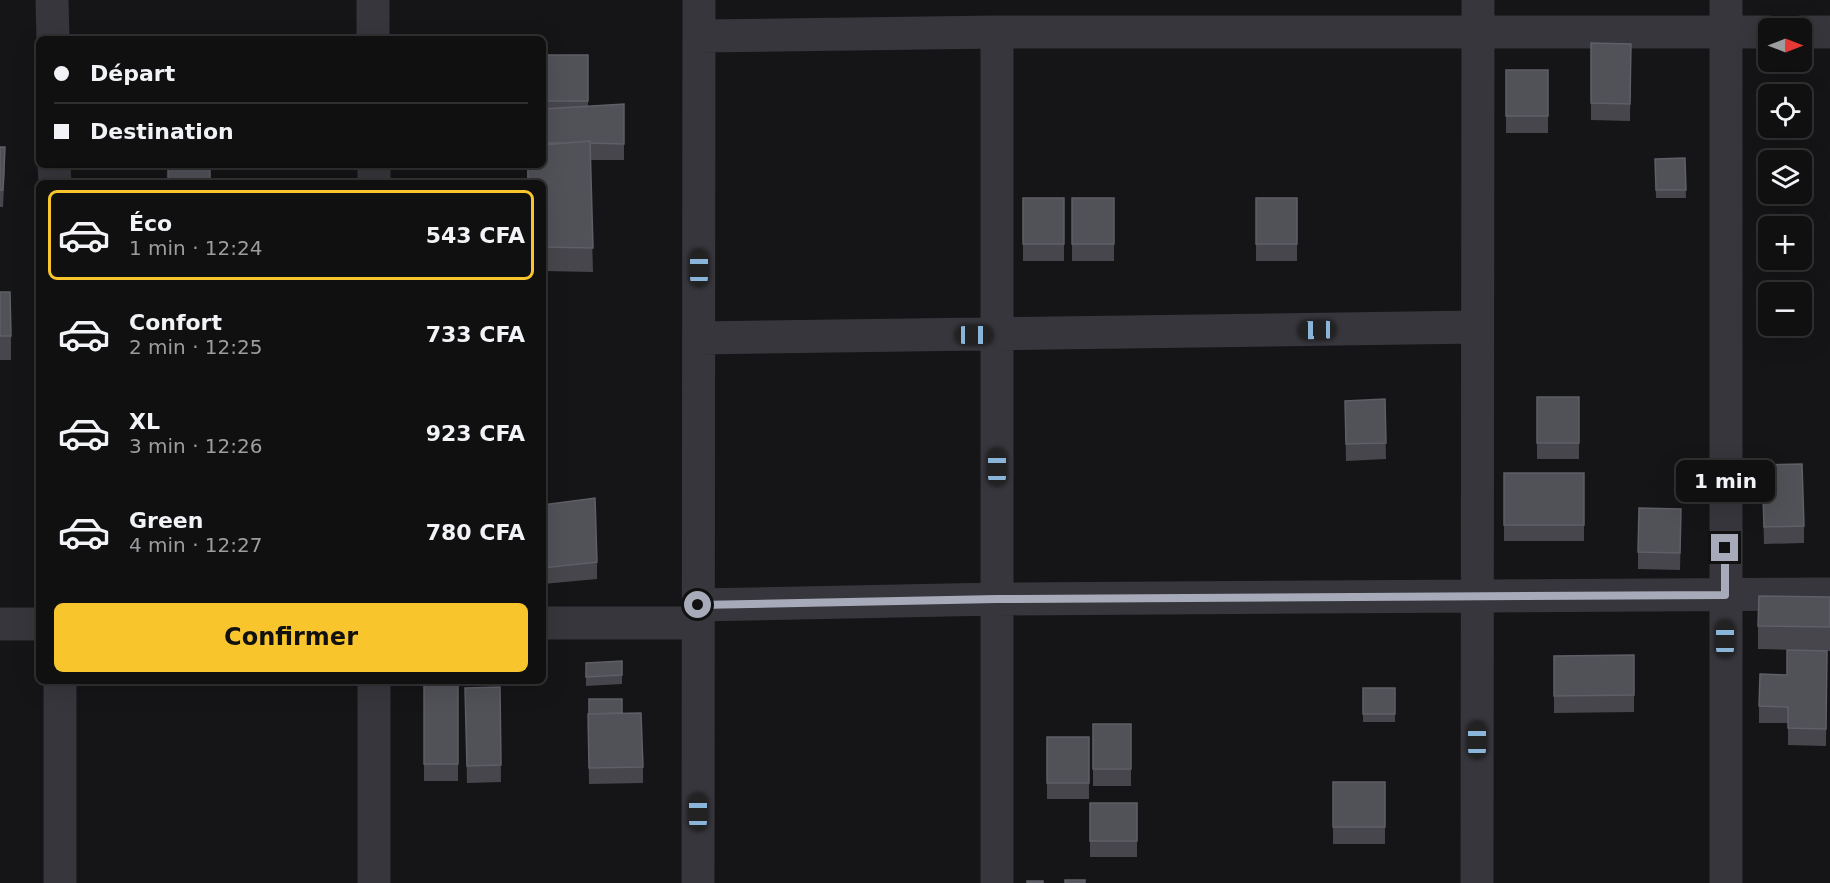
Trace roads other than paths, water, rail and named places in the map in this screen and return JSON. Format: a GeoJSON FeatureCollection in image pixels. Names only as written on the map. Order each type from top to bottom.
{"type":"FeatureCollection","features":[{"type":"Feature","properties":{"kind":"street"},"geometry":{"type":"LineString","coordinates":[[52,0],[53,36]]}},
{"type":"Feature","properties":{"kind":"street"},"geometry":{"type":"LineString","coordinates":[[373,0],[374,36]]}},
{"type":"Feature","properties":{"kind":"street"},"geometry":{"type":"LineString","coordinates":[[698,883],[699,0]]}},
{"type":"Feature","properties":{"kind":"street"},"geometry":{"type":"LineString","coordinates":[[1477,883],[1478,0]]}},
{"type":"Feature","properties":{"kind":"street"},"geometry":{"type":"LineString","coordinates":[[1725,0],[1725,883]]}},
{"type":"Feature","properties":{"kind":"street"},"geometry":{"type":"LineString","coordinates":[[699,36],[997,32],[1758,32]]}},
{"type":"Feature","properties":{"kind":"street"},"geometry":{"type":"LineString","coordinates":[[997,32],[997,883]]}},
{"type":"Feature","properties":{"kind":"street"},"geometry":{"type":"LineString","coordinates":[[1812,32],[1830,32]]}},
{"type":"Feature","properties":{"kind":"street"},"geometry":{"type":"LineString","coordinates":[[699,338],[1477,327]]}},
{"type":"Feature","properties":{"kind":"street"},"geometry":{"type":"LineString","coordinates":[[546,623],[997,599],[1830,594]]}},
{"type":"Feature","properties":{"kind":"street"},"geometry":{"type":"LineString","coordinates":[[0,624],[36,624]]}},
{"type":"Feature","properties":{"kind":"street"},"geometry":{"type":"LineString","coordinates":[[60,684],[60,883]]}},
{"type":"Feature","properties":{"kind":"street"},"geometry":{"type":"LineString","coordinates":[[374,684],[374,883]]}}]}
